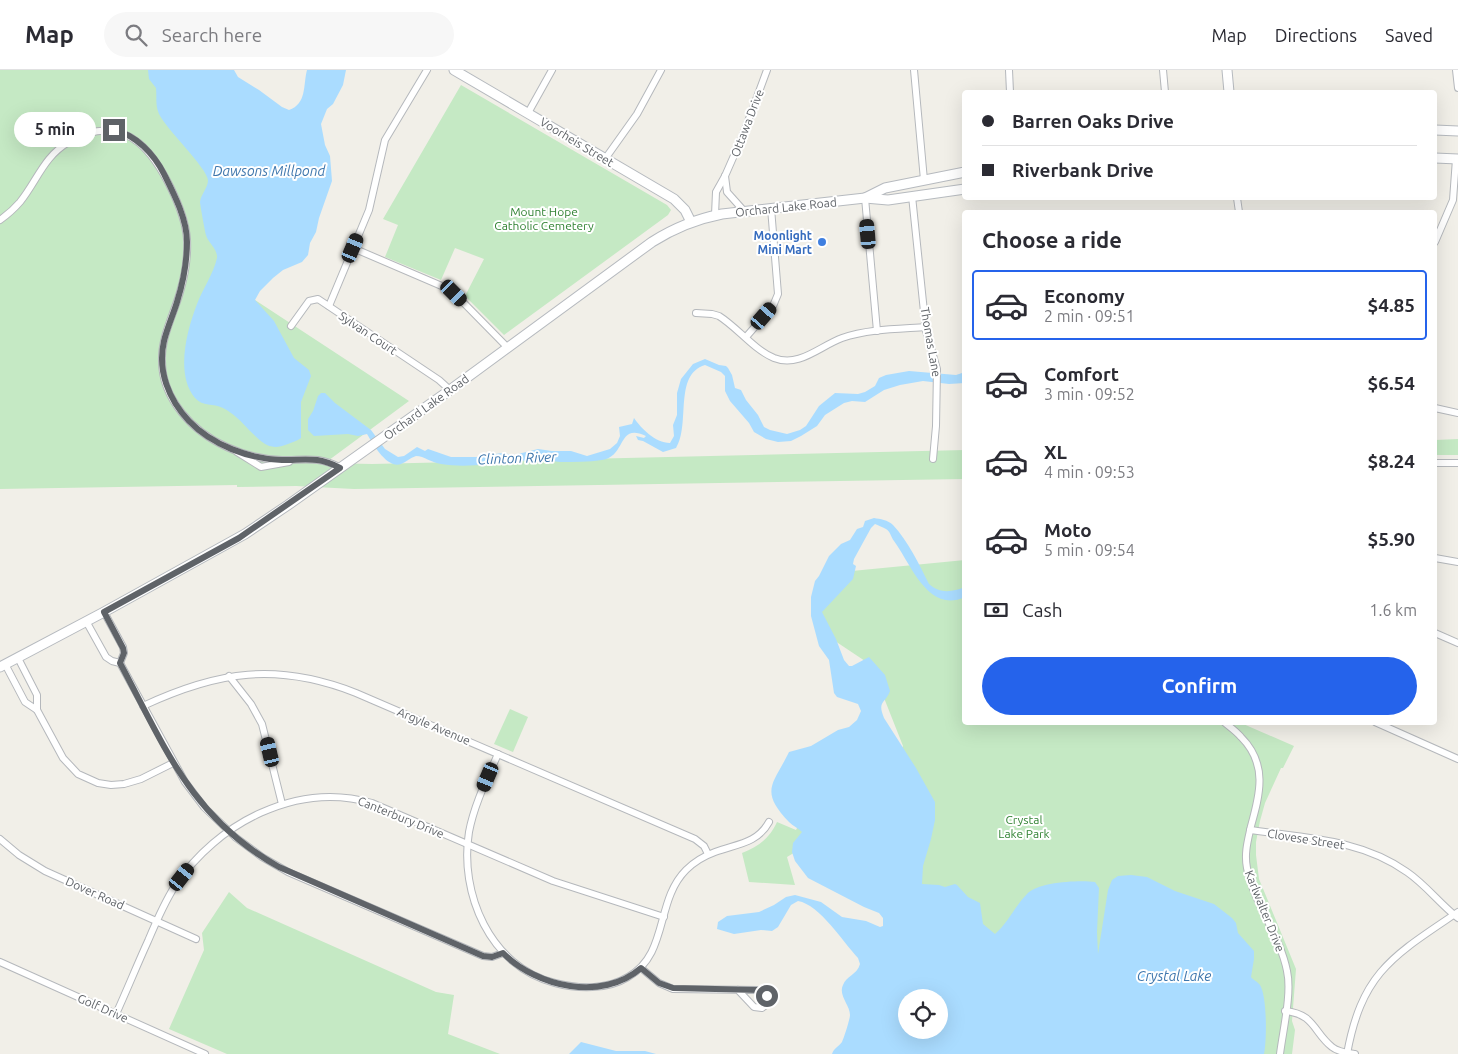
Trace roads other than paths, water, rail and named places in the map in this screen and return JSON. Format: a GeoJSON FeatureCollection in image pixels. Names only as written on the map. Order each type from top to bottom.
{"type":"FeatureCollection","features":[{"type":"Feature","properties":{"kind":"main road","name":"Voorheis Street"},"geometry":{"type":"LineString","coordinates":[[456,70],[678,203],[685,210],[691,222]]}},
{"type":"Feature","properties":{"kind":"main road"},"geometry":{"type":"LineString","coordinates":[[1227,70],[1229,90]]}},
{"type":"Feature","properties":{"kind":"main road"},"geometry":{"type":"LineString","coordinates":[[1437,130],[1458,131]]}},
{"type":"Feature","properties":{"kind":"main road"},"geometry":{"type":"LineString","coordinates":[[1437,158],[1457,159]]}},
{"type":"Feature","properties":{"kind":"main road","name":"Orchard Lake Road"},"geometry":{"type":"LineString","coordinates":[[865,198],[885,188],[962,173]]}},
{"type":"Feature","properties":{"kind":"main road","name":"Orchard Lake Road"},"geometry":{"type":"LineString","coordinates":[[2,666],[239,538],[377,443],[664,234],[691,222],[715,215],[865,198],[888,200],[962,189]]}},
{"type":"Feature","properties":{"kind":"street"},"geometry":{"type":"LineString","coordinates":[[329,306],[372,203],[385,140],[427,70]]}},
{"type":"Feature","properties":{"kind":"street"},"geometry":{"type":"LineString","coordinates":[[528,113],[552,70]]}},
{"type":"Feature","properties":{"kind":"street"},"geometry":{"type":"LineString","coordinates":[[605,159],[640,108],[661,70]]}},
{"type":"Feature","properties":{"kind":"street","name":"Ottawa Drive"},"geometry":{"type":"LineString","coordinates":[[715,215],[716,195],[720,183],[743,135],[767,70]]}},
{"type":"Feature","properties":{"kind":"street"},"geometry":{"type":"LineString","coordinates":[[914,70],[924,180]]}},
{"type":"Feature","properties":{"kind":"street"},"geometry":{"type":"LineString","coordinates":[[1009,70],[1010,90]]}},
{"type":"Feature","properties":{"kind":"street"},"geometry":{"type":"LineString","coordinates":[[1163,70],[1165,90]]}},
{"type":"Feature","properties":{"kind":"street"},"geometry":{"type":"LineString","coordinates":[[1456,70],[1458,88]]}},
{"type":"Feature","properties":{"kind":"street"},"geometry":{"type":"LineString","coordinates":[[0,220],[18,204],[50,156],[62,147],[75,139],[98,130],[112,129],[132,137],[148,151],[160,168],[183,220],[187,237],[183,280],[163,346],[162,364],[165,382],[178,407],[189,421],[206,436],[227,446],[261,467],[294,460]]}},
{"type":"Feature","properties":{"kind":"street"},"geometry":{"type":"LineString","coordinates":[[1437,237],[1453,200],[1457,159]]}},
{"type":"Feature","properties":{"kind":"street"},"geometry":{"type":"LineString","coordinates":[[725,176],[727,192],[744,211]]}},
{"type":"Feature","properties":{"kind":"street","name":"Thomas Lane"},"geometry":{"type":"LineString","coordinates":[[912,196],[926,327],[937,370],[938,385],[933,458]]}},
{"type":"Feature","properties":{"kind":"street"},"geometry":{"type":"LineString","coordinates":[[865,198],[877,331]]}},
{"type":"Feature","properties":{"kind":"street"},"geometry":{"type":"LineString","coordinates":[[746,337],[773,306],[778,294],[771,208]]}},
{"type":"Feature","properties":{"kind":"street"},"geometry":{"type":"LineString","coordinates":[[353,248],[451,290],[508,348]]}},
{"type":"Feature","properties":{"kind":"street","name":"Sylvan Court"},"geometry":{"type":"LineString","coordinates":[[291,326],[311,300],[318,299],[439,380],[450,390]]}},
{"type":"Feature","properties":{"kind":"street"},"geometry":{"type":"LineString","coordinates":[[696,314],[719,316],[769,355],[779,360],[790,361],[805,357],[842,338],[861,333],[926,327]]}},
{"type":"Feature","properties":{"kind":"street"},"geometry":{"type":"LineString","coordinates":[[1437,408],[1458,413]]}},
{"type":"Feature","properties":{"kind":"street"},"geometry":{"type":"LineString","coordinates":[[227,446],[265,458],[322,460],[340,468]]}},
{"type":"Feature","properties":{"kind":"street"},"geometry":{"type":"LineString","coordinates":[[1437,463],[1458,463]]}},
{"type":"Feature","properties":{"kind":"street"},"geometry":{"type":"LineString","coordinates":[[1437,558],[1458,562]]}},
{"type":"Feature","properties":{"kind":"street"},"geometry":{"type":"LineString","coordinates":[[104,612],[123,648],[124,653],[120,663]]}},
{"type":"Feature","properties":{"kind":"street"},"geometry":{"type":"LineString","coordinates":[[86,621],[106,658],[120,663],[173,763],[196,797],[228,832],[266,859],[309,881],[483,956],[492,957],[503,953]]}},
{"type":"Feature","properties":{"kind":"street"},"geometry":{"type":"LineString","coordinates":[[1437,634],[1458,643]]}},
{"type":"Feature","properties":{"kind":"street"},"geometry":{"type":"LineString","coordinates":[[18,658],[37,695],[37,710]]}},
{"type":"Feature","properties":{"kind":"street"},"geometry":{"type":"LineString","coordinates":[[2,666],[25,702],[37,710],[63,758],[75,772],[93,782],[111,785],[130,783],[173,763]]}},
{"type":"Feature","properties":{"kind":"street","name":"Argyle Avenue"},"geometry":{"type":"LineString","coordinates":[[143,706],[184,688],[229,676],[279,674],[330,684],[356,693],[695,839],[704,846],[708,854]]}},
{"type":"Feature","properties":{"kind":"street"},"geometry":{"type":"LineString","coordinates":[[229,676],[251,704],[262,724],[282,804]]}},
{"type":"Feature","properties":{"kind":"street","name":"Karlwalter Drive"},"geometry":{"type":"LineString","coordinates":[[1228,725],[1248,744],[1259,769],[1259,796],[1246,848],[1247,868],[1251,882],[1286,965],[1288,981],[1280,1054]]}},
{"type":"Feature","properties":{"kind":"street"},"geometry":{"type":"LineString","coordinates":[[1382,725],[1458,759]]}},
{"type":"Feature","properties":{"kind":"street"},"geometry":{"type":"LineString","coordinates":[[498,754],[470,826],[468,875],[474,899],[485,926],[503,953],[531,974],[553,982],[593,987],[608,986],[623,980],[641,968],[654,949],[671,892],[679,878],[692,865],[708,854],[748,842],[760,834],[768,822]]}},
{"type":"Feature","properties":{"kind":"street","name":"Canterbury Drive"},"geometry":{"type":"LineString","coordinates":[[116,1014],[170,894],[202,853],[228,832],[254,816],[282,804],[313,797],[352,797],[382,807],[573,888],[664,918]]}},
{"type":"Feature","properties":{"kind":"street","name":"Clovese Street"},"geometry":{"type":"LineString","coordinates":[[1250,830],[1339,842],[1371,852],[1412,875],[1457,915]]}},
{"type":"Feature","properties":{"kind":"street","name":"Dover Road"},"geometry":{"type":"LineString","coordinates":[[0,839],[19,855],[40,868],[196,938]]}},
{"type":"Feature","properties":{"kind":"street"},"geometry":{"type":"LineString","coordinates":[[1347,1053],[1356,1016],[1369,988],[1379,973],[1400,953],[1457,915]]}},
{"type":"Feature","properties":{"kind":"street","name":"Golf Drive"},"geometry":{"type":"LineString","coordinates":[[0,962],[203,1053]]}},
{"type":"Feature","properties":{"kind":"street"},"geometry":{"type":"LineString","coordinates":[[641,968],[659,983],[673,988],[738,990]]}},
{"type":"Feature","properties":{"kind":"street"},"geometry":{"type":"LineString","coordinates":[[1285,1011],[1297,1012],[1304,1016],[1330,1046],[1355,1054]]}},
{"type":"Feature","properties":{"kind":"water","name":"Dawsons Millpond"},"geometry":{"type":"Polygon","coordinates":[[[148,70],[234,70],[238,77],[289,110],[295,107],[302,99],[307,70],[346,70],[343,85],[333,104],[327,109],[321,124],[325,145],[330,156],[332,181],[316,232],[310,243],[308,255],[302,262],[283,270],[273,278],[260,291],[255,300],[274,321],[294,358],[309,370],[311,376],[301,402],[301,438],[296,441],[281,446],[270,446],[258,438],[230,412],[223,408],[198,401],[189,388],[185,377],[184,365],[187,339],[197,304],[217,258],[216,252],[206,235],[200,202],[208,180],[201,167],[159,114],[156,88],[149,79],[148,70]]]}},
{"type":"Feature","properties":{"kind":"water","name":"Clinton River"},"geometry":{"type":"Polygon","coordinates":[[[705,359],[726,366],[732,375],[735,388],[741,390],[764,427],[787,434],[806,426],[819,406],[835,393],[858,394],[865,392],[875,386],[879,378],[886,375],[909,371],[956,375],[962,373],[962,383],[949,384],[923,381],[884,390],[865,402],[852,401],[844,403],[825,415],[817,426],[801,436],[791,441],[778,442],[766,439],[754,432],[749,423],[730,401],[725,391],[725,376],[721,372],[705,365],[695,370],[689,379],[684,401],[680,438],[676,448],[663,452],[638,440],[636,436],[644,438],[646,436],[630,433],[610,457],[592,461],[560,462],[537,460],[453,465],[438,463],[416,456],[396,465],[381,455],[367,434],[358,436],[348,434],[314,436],[308,430],[308,419],[318,396],[321,393],[325,393],[335,403],[371,430],[385,449],[398,457],[404,456],[417,447],[425,451],[428,449],[451,457],[476,457],[502,453],[514,455],[538,449],[571,451],[587,456],[610,449],[617,443],[620,436],[619,427],[632,424],[634,418],[654,438],[670,443],[674,436],[673,425],[677,415],[677,393],[681,379],[693,364],[705,359]]]}},
{"type":"Feature","properties":{"kind":"water","name":"Crystal Lake"},"geometry":{"type":"Polygon","coordinates":[[[874,518],[886,521],[893,525],[908,545],[929,584],[942,591],[962,588],[962,598],[952,600],[941,599],[931,593],[914,573],[889,531],[875,524],[854,559],[853,564],[856,566],[853,579],[822,612],[844,660],[849,666],[869,657],[885,675],[890,691],[882,703],[881,708],[884,718],[935,802],[935,820],[923,866],[922,884],[945,887],[957,885],[968,897],[980,903],[983,924],[995,934],[1032,890],[1049,884],[1079,881],[1095,882],[1099,888],[1098,954],[1108,890],[1112,880],[1118,876],[1147,877],[1175,891],[1214,904],[1232,918],[1236,923],[1238,933],[1254,951],[1251,977],[1260,985],[1264,998],[1266,1029],[1264,1054],[832,1054],[842,1042],[850,1017],[842,992],[843,985],[846,979],[859,968],[860,964],[858,958],[831,925],[815,909],[798,901],[791,905],[778,927],[772,931],[761,930],[734,934],[717,929],[718,922],[727,916],[759,912],[786,897],[795,895],[821,902],[842,917],[866,921],[880,927],[883,926],[883,918],[879,913],[808,878],[795,861],[792,852],[793,843],[802,832],[789,822],[780,811],[774,802],[772,794],[774,780],[789,752],[811,746],[838,730],[849,727],[857,720],[861,711],[858,704],[837,697],[834,693],[829,660],[819,646],[811,616],[811,597],[815,581],[829,556],[841,544],[850,540],[857,529],[863,527],[865,521],[874,518]]]}},
{"type":"Feature","properties":{"kind":"water"},"geometry":{"type":"Polygon","coordinates":[[[581,1042],[616,1051],[645,1051],[656,1054],[569,1054],[581,1042]]]}},
{"type":"Feature","properties":{"kind":"place","name":"Moonlight Mini Mart"},"geometry":{"type":"Point","coordinates":[822,242]}},
{"type":"Feature","properties":{"kind":"park label","name":"Mount Hope Catholic Cemetery"},"geometry":{"type":"Point","coordinates":[544,218]}},
{"type":"Feature","properties":{"kind":"park label","name":"Crystal Lake Park"},"geometry":{"type":"Point","coordinates":[1024,826]}}]}
